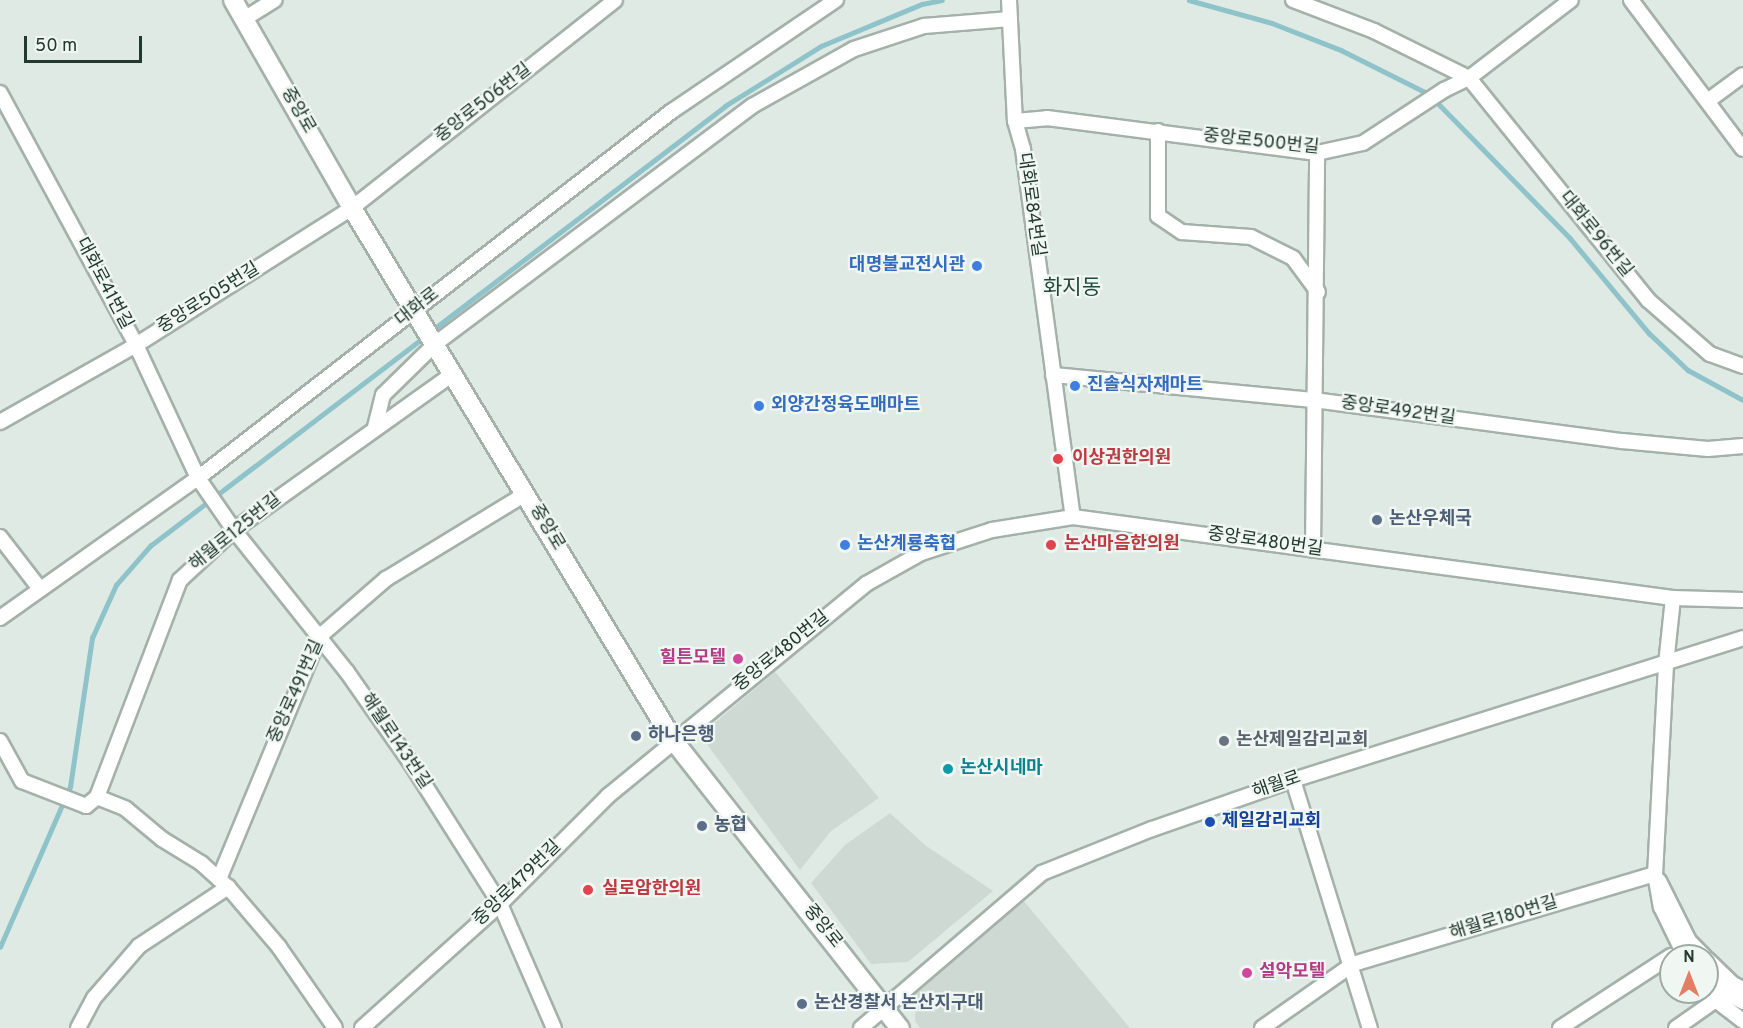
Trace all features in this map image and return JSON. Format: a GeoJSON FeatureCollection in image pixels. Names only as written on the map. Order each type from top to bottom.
{"type":"FeatureCollection","features":[{"type":"Feature","properties":{"kind":"main road","name":"중앙로"},"geometry":{"type":"LineString","coordinates":[[233,0],[352,208],[672,740],[885,1006],[900,1028]]}},
{"type":"Feature","properties":{"kind":"street"},"geometry":{"type":"LineString","coordinates":[[244,19],[275,0]]}},
{"type":"Feature","properties":{"kind":"street","name":"중앙로506번길"},"geometry":{"type":"LineString","coordinates":[[352,208],[615,0]]}},
{"type":"Feature","properties":{"kind":"street","name":"대화로"},"geometry":{"type":"LineString","coordinates":[[0,618],[198,478],[672,111],[836,0]]}},
{"type":"Feature","properties":{"kind":"street","name":"대화로84번길"},"geometry":{"type":"LineString","coordinates":[[1010,0],[1015,121],[1023,149],[1074,517]]}},
{"type":"Feature","properties":{"kind":"street"},"geometry":{"type":"LineString","coordinates":[[1293,0],[1374,30],[1469,78]]}},
{"type":"Feature","properties":{"kind":"street","name":"중앙로500번길"},"geometry":{"type":"LineString","coordinates":[[1015,121],[1047,118],[1317,153],[1363,143],[1444,90],[1469,78],[1571,0]]}},
{"type":"Feature","properties":{"kind":"street"},"geometry":{"type":"LineString","coordinates":[[1631,0],[1709,100],[1743,149]]}},
{"type":"Feature","properties":{"kind":"street"},"geometry":{"type":"LineString","coordinates":[[375,427],[383,395],[435,344],[762,101],[854,49],[924,26],[1010,19]]}},
{"type":"Feature","properties":{"kind":"street"},"geometry":{"type":"LineString","coordinates":[[1709,100],[1743,75]]}},
{"type":"Feature","properties":{"kind":"street","name":"대화로96번길"},"geometry":{"type":"LineString","coordinates":[[1469,78],[1648,300],[1710,354],[1743,366]]}},
{"type":"Feature","properties":{"kind":"street","name":"대화로41번길"},"geometry":{"type":"LineString","coordinates":[[0,93],[136,345],[198,478]]}},
{"type":"Feature","properties":{"kind":"street"},"geometry":{"type":"LineString","coordinates":[[1158,131],[1158,216],[1182,232],[1251,237],[1293,258],[1318,292]]}},
{"type":"Feature","properties":{"kind":"street"},"geometry":{"type":"LineString","coordinates":[[1313,550],[1314,400],[1318,292],[1317,153]]}},
{"type":"Feature","properties":{"kind":"street","name":"중앙로505번길"},"geometry":{"type":"LineString","coordinates":[[0,422],[136,345],[352,208]]}},
{"type":"Feature","properties":{"kind":"street","name":"해월로125번길"},"geometry":{"type":"LineString","coordinates":[[97,797],[180,580],[234,530],[375,427],[453,374]]}},
{"type":"Feature","properties":{"kind":"street","name":"중앙로492번길"},"geometry":{"type":"LineString","coordinates":[[1053,375],[1314,400],[1622,441],[1708,449],[1743,446]]}},
{"type":"Feature","properties":{"kind":"street","name":"해월로143번길"},"geometry":{"type":"LineString","coordinates":[[198,478],[234,530],[319,637],[410,762],[500,904],[554,1028]]}},
{"type":"Feature","properties":{"kind":"street","name":"중앙로491번길"},"geometry":{"type":"LineString","coordinates":[[223,883],[319,637],[386,579],[525,494]]}},
{"type":"Feature","properties":{"kind":"street","name":"중앙로480번길"},"geometry":{"type":"LineString","coordinates":[[672,740],[887,569],[921,553],[992,530],[1074,517],[1673,598],[1743,600]]}},
{"type":"Feature","properties":{"kind":"street"},"geometry":{"type":"LineString","coordinates":[[0,537],[40,589]]}},
{"type":"Feature","properties":{"kind":"street"},"geometry":{"type":"LineString","coordinates":[[1668,944],[1653,907],[1666,665],[1673,598]]}},
{"type":"Feature","properties":{"kind":"street","name":"해월로"},"geometry":{"type":"LineString","coordinates":[[861,1028],[1042,873],[1152,829],[1293,780],[1666,665],[1743,638]]}},
{"type":"Feature","properties":{"kind":"street","name":"중앙로479번길"},"geometry":{"type":"LineString","coordinates":[[362,1028],[500,904],[608,796],[672,740]]}},
{"type":"Feature","properties":{"kind":"street"},"geometry":{"type":"LineString","coordinates":[[0,741],[22,781],[86,806],[97,797],[126,809],[223,883],[279,947],[335,1028]]}},
{"type":"Feature","properties":{"kind":"street"},"geometry":{"type":"LineString","coordinates":[[1293,780],[1353,964],[1370,1028]]}},
{"type":"Feature","properties":{"kind":"street"},"geometry":{"type":"LineString","coordinates":[[1655,874],[1661,907],[1682,944]]}},
{"type":"Feature","properties":{"kind":"street"},"geometry":{"type":"LineString","coordinates":[[1655,874],[1692,944]]}},
{"type":"Feature","properties":{"kind":"street","name":"해월로180번길"},"geometry":{"type":"LineString","coordinates":[[1262,1028],[1353,964],[1655,874]]}},
{"type":"Feature","properties":{"kind":"street"},"geometry":{"type":"LineString","coordinates":[[78,1028],[94,998],[139,946],[223,883]]}},
{"type":"Feature","properties":{"kind":"street"},"geometry":{"type":"LineString","coordinates":[[1560,1028],[1659,965]]}},
{"type":"Feature","properties":{"kind":"street"},"geometry":{"type":"LineString","coordinates":[[1719,970],[1733,984],[1743,989]]}},
{"type":"Feature","properties":{"kind":"street"},"geometry":{"type":"LineString","coordinates":[[1719,986],[1726,993],[1743,1002]]}},
{"type":"Feature","properties":{"kind":"street"},"geometry":{"type":"LineString","coordinates":[[1676,1028],[1702,1004]]}},
{"type":"Feature","properties":{"kind":"street"},"geometry":{"type":"LineString","coordinates":[[1719,1004],[1743,1021]]}},
{"type":"Feature","properties":{"kind":"shaded area"},"geometry":{"type":"Polygon","coordinates":[[[775,672],[879,798],[831,831],[800,870],[700,735],[775,672]]]}},
{"type":"Feature","properties":{"kind":"shaded area"},"geometry":{"type":"Polygon","coordinates":[[[890,813],[925,845],[993,891],[908,962],[871,964],[811,883],[845,845],[890,813]]]}},
{"type":"Feature","properties":{"kind":"shaded area"},"geometry":{"type":"Polygon","coordinates":[[[1023,900],[1130,1028],[920,1028],[915,1021],[916,992],[1023,900]]]}},
{"type":"Feature","properties":{"kind":"waterway"},"geometry":{"type":"LineString","coordinates":[[431,331],[725,106],[821,46],[922,4],[942,0]]}},
{"type":"Feature","properties":{"kind":"waterway"},"geometry":{"type":"LineString","coordinates":[[1189,0],[1272,23],[1341,50],[1429,94],[1570,238],[1649,333],[1688,370],[1743,400]]}},
{"type":"Feature","properties":{"kind":"waterway"},"geometry":{"type":"LineString","coordinates":[[0,947],[70,787],[92,638],[116,585],[150,546],[424,337]]}},
{"type":"Feature","properties":{"kind":"place","name":"대명불교전시관"},"geometry":{"type":"Point","coordinates":[977,266]}},
{"type":"Feature","properties":{"kind":"place","name":"진솔식자재마트"},"geometry":{"type":"Point","coordinates":[1075,386]}},
{"type":"Feature","properties":{"kind":"place","name":"외양간정육도매마트"},"geometry":{"type":"Point","coordinates":[759,406]}},
{"type":"Feature","properties":{"kind":"place","name":"이상권한의원"},"geometry":{"type":"Point","coordinates":[1058,459]}},
{"type":"Feature","properties":{"kind":"place","name":"논산우체국"},"geometry":{"type":"Point","coordinates":[1377,520]}},
{"type":"Feature","properties":{"kind":"place","name":"논산계룡축협"},"geometry":{"type":"Point","coordinates":[845,545]}},
{"type":"Feature","properties":{"kind":"place","name":"논산마음한의원"},"geometry":{"type":"Point","coordinates":[1051,545]}},
{"type":"Feature","properties":{"kind":"place","name":"힐튼모텔"},"geometry":{"type":"Point","coordinates":[738,659]}},
{"type":"Feature","properties":{"kind":"place","name":"하나은행"},"geometry":{"type":"Point","coordinates":[636,736]}},
{"type":"Feature","properties":{"kind":"place","name":"논산제일감리교회"},"geometry":{"type":"Point","coordinates":[1224,741]}},
{"type":"Feature","properties":{"kind":"place","name":"논산시네마"},"geometry":{"type":"Point","coordinates":[948,769]}},
{"type":"Feature","properties":{"kind":"place","name":"제일감리교회"},"geometry":{"type":"Point","coordinates":[1210,822]}},
{"type":"Feature","properties":{"kind":"place","name":"농협"},"geometry":{"type":"Point","coordinates":[702,826]}},
{"type":"Feature","properties":{"kind":"place","name":"실로암한의원"},"geometry":{"type":"Point","coordinates":[588,890]}},
{"type":"Feature","properties":{"kind":"place","name":"설악모텔"},"geometry":{"type":"Point","coordinates":[1247,973]}},
{"type":"Feature","properties":{"kind":"place","name":"논산경찰서 논산지구대"},"geometry":{"type":"Point","coordinates":[802,1004]}},
{"type":"Feature","properties":{"kind":"district","name":"화지동"},"geometry":{"type":"Point","coordinates":[1072,289]}}]}
